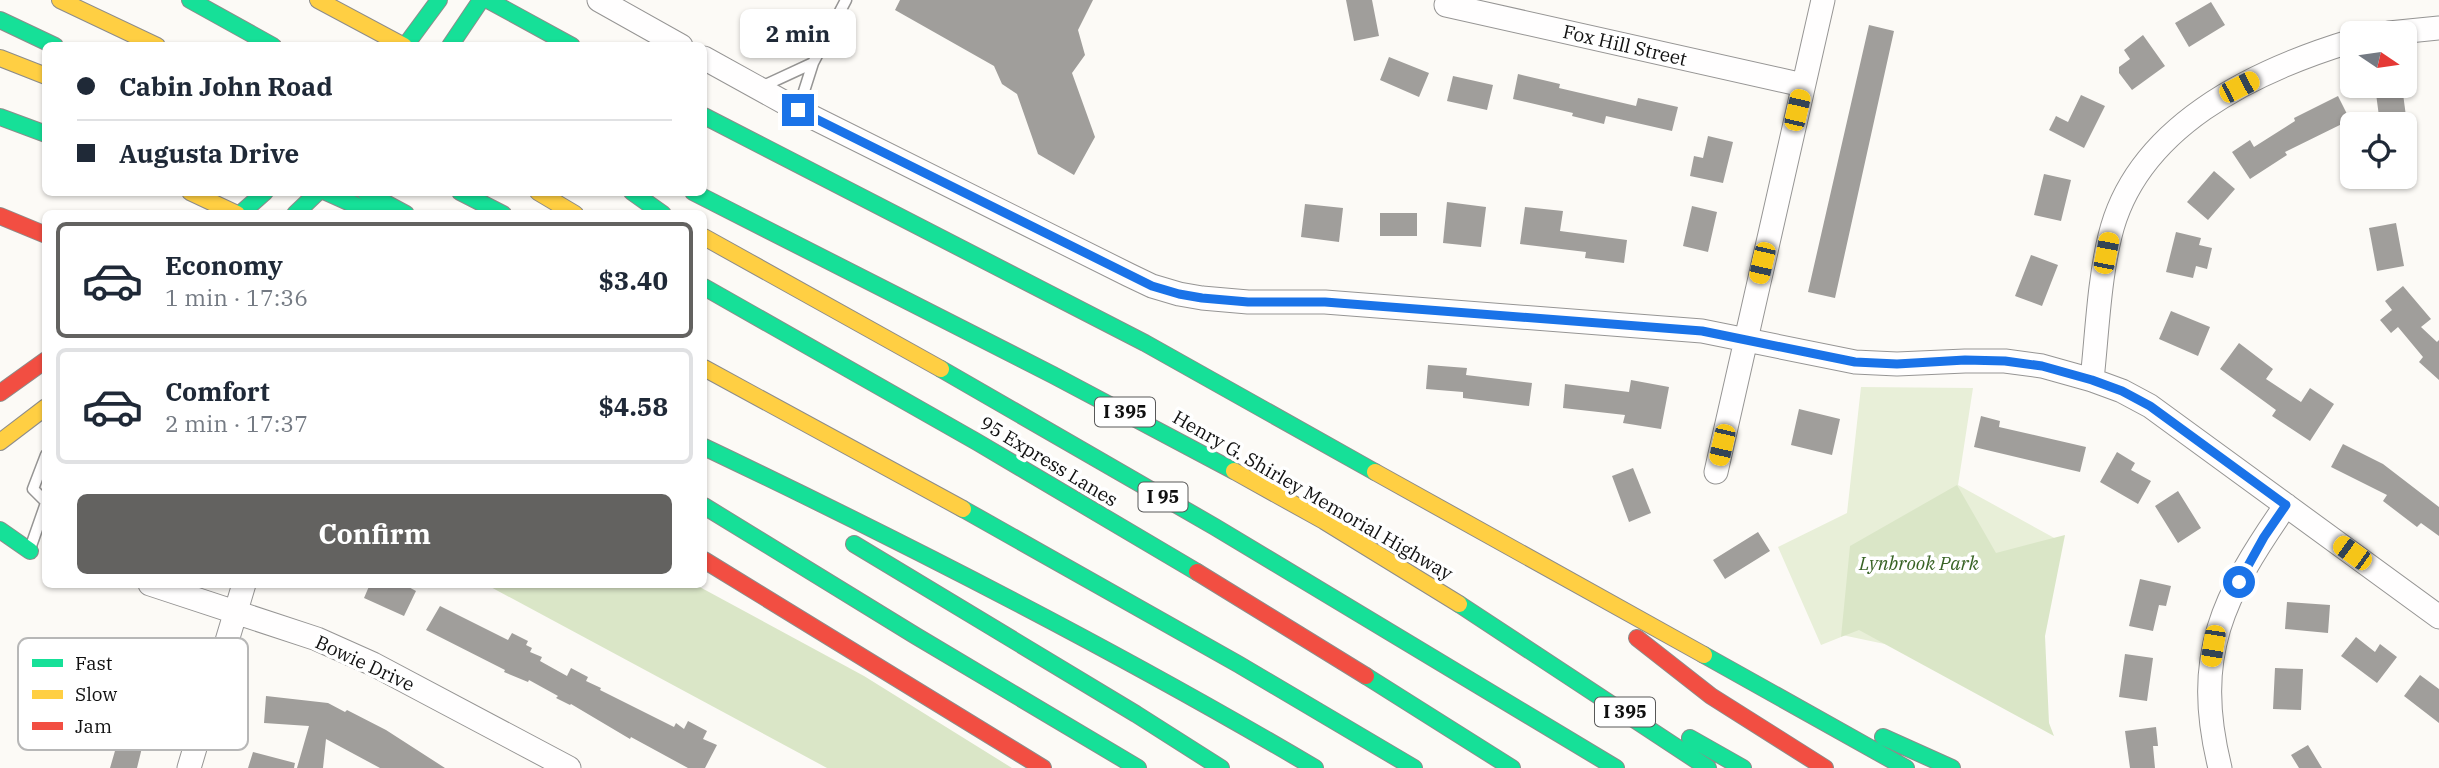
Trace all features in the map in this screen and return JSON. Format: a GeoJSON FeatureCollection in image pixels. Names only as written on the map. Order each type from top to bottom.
{"type":"FeatureCollection","features":[{"type":"Feature","properties":{"kind":"main road"},"geometry":{"type":"LineString","coordinates":[[60,0],[148,42]]}},
{"type":"Feature","properties":{"kind":"main road"},"geometry":{"type":"LineString","coordinates":[[95,0],[166,42]]}},
{"type":"Feature","properties":{"kind":"main road"},"geometry":{"type":"LineString","coordinates":[[190,0],[266,42]]}},
{"type":"Feature","properties":{"kind":"main road"},"geometry":{"type":"LineString","coordinates":[[318,0],[397,42]]}},
{"type":"Feature","properties":{"kind":"main road"},"geometry":{"type":"LineString","coordinates":[[408,42],[439,0]]}},
{"type":"Feature","properties":{"kind":"main road"},"geometry":{"type":"LineString","coordinates":[[453,42],[481,0]]}},
{"type":"Feature","properties":{"kind":"main road"},"geometry":{"type":"LineString","coordinates":[[488,0],[565,42]]}},
{"type":"Feature","properties":{"kind":"main road"},"geometry":{"type":"LineString","coordinates":[[0,20],[47,42]]}},
{"type":"Feature","properties":{"kind":"main road"},"geometry":{"type":"LineString","coordinates":[[0,58],[42,74]]}},
{"type":"Feature","properties":{"kind":"main road"},"geometry":{"type":"LineString","coordinates":[[0,117],[42,133]]}},
{"type":"Feature","properties":{"kind":"main road"},"geometry":{"type":"LineString","coordinates":[[707,118],[1145,343],[1906,768]]}},
{"type":"Feature","properties":{"kind":"main road"},"geometry":{"type":"LineString","coordinates":[[199,196],[229,210]]}},
{"type":"Feature","properties":{"kind":"main road"},"geometry":{"type":"LineString","coordinates":[[243,210],[260,196]]}},
{"type":"Feature","properties":{"kind":"main road"},"geometry":{"type":"LineString","coordinates":[[299,210],[314,196]]}},
{"type":"Feature","properties":{"kind":"main road"},"geometry":{"type":"LineString","coordinates":[[335,196],[366,210]]}},
{"type":"Feature","properties":{"kind":"main road"},"geometry":{"type":"LineString","coordinates":[[372,196],[399,210]]}},
{"type":"Feature","properties":{"kind":"main road"},"geometry":{"type":"LineString","coordinates":[[468,196],[495,210]]}},
{"type":"Feature","properties":{"kind":"main road"},"geometry":{"type":"LineString","coordinates":[[545,196],[568,210]]}},
{"type":"Feature","properties":{"kind":"main road"},"geometry":{"type":"LineString","coordinates":[[638,196],[657,210]]}},
{"type":"Feature","properties":{"kind":"main road","name":"Henry G. Shirley Memorial Highway"},"geometry":{"type":"LineString","coordinates":[[701,196],[1154,427],[1382,556],[1542,655],[1708,768]]}},
{"type":"Feature","properties":{"kind":"main road"},"geometry":{"type":"LineString","coordinates":[[0,216],[42,233]]}},
{"type":"Feature","properties":{"kind":"main road","name":"I 95"},"geometry":{"type":"LineString","coordinates":[[707,239],[988,395],[1215,527],[1616,768]]}},
{"type":"Feature","properties":{"kind":"main road","name":"95 Express Lanes"},"geometry":{"type":"LineString","coordinates":[[707,289],[977,442],[1261,610],[1512,768]]}},
{"type":"Feature","properties":{"kind":"main road"},"geometry":{"type":"LineString","coordinates":[[766,340],[977,442]]}},
{"type":"Feature","properties":{"kind":"main road"},"geometry":{"type":"LineString","coordinates":[[0,393],[42,363]]}},
{"type":"Feature","properties":{"kind":"main road"},"geometry":{"type":"LineString","coordinates":[[707,370],[903,475],[1178,629],[1415,768]]}},
{"type":"Feature","properties":{"kind":"main road"},"geometry":{"type":"LineString","coordinates":[[4,440],[42,410]]}},
{"type":"Feature","properties":{"kind":"main road"},"geometry":{"type":"LineString","coordinates":[[707,450],[813,499],[984,585],[1123,659],[1315,768]]}},
{"type":"Feature","properties":{"kind":"main road"},"geometry":{"type":"LineString","coordinates":[[707,451],[793,507]]}},
{"type":"Feature","properties":{"kind":"main road"},"geometry":{"type":"LineString","coordinates":[[707,508],[1138,768]]}},
{"type":"Feature","properties":{"kind":"main road"},"geometry":{"type":"LineString","coordinates":[[0,530],[38,553]]}},
{"type":"Feature","properties":{"kind":"main road"},"geometry":{"type":"LineString","coordinates":[[838,535],[1221,768]]}},
{"type":"Feature","properties":{"kind":"main road"},"geometry":{"type":"LineString","coordinates":[[707,562],[1042,768]]}},
{"type":"Feature","properties":{"kind":"main road"},"geometry":{"type":"LineString","coordinates":[[1560,576],[1696,685],[1825,768]]}},
{"type":"Feature","properties":{"kind":"main road"},"geometry":{"type":"LineString","coordinates":[[1542,655],[1743,768]]}},
{"type":"Feature","properties":{"kind":"main road"},"geometry":{"type":"LineString","coordinates":[[1707,656],[1952,768]]}},
{"type":"Feature","properties":{"kind":"street"},"geometry":{"type":"LineString","coordinates":[[599,0],[674,42]]}},
{"type":"Feature","properties":{"kind":"street"},"geometry":{"type":"LineString","coordinates":[[1716,472],[1823,0]]}},
{"type":"Feature","properties":{"kind":"street","name":"Fox Hill Street"},"geometry":{"type":"LineString","coordinates":[[1446,5],[1803,85]]}},
{"type":"Feature","properties":{"kind":"street"},"geometry":{"type":"LineString","coordinates":[[2417,30],[2439,28]]}},
{"type":"Feature","properties":{"kind":"street"},"geometry":{"type":"LineString","coordinates":[[2092,380],[2109,237],[2124,196],[2136,175],[2171,135],[2239,87],[2278,67],[2340,45]]}},
{"type":"Feature","properties":{"kind":"street"},"geometry":{"type":"LineString","coordinates":[[707,60],[798,110],[1152,286],[1179,294],[1248,302],[1325,302],[1702,331],[1855,362],[1897,364],[1965,360],[2005,361],[2042,366],[2092,380],[2122,391],[2150,406],[2439,617]]}},
{"type":"Feature","properties":{"kind":"street"},"geometry":{"type":"LineString","coordinates":[[2220,768],[2213,740],[2209,704],[2209,670],[2217,629],[2264,537],[2286,505]]}},
{"type":"Feature","properties":{"kind":"street"},"geometry":{"type":"LineString","coordinates":[[0,543],[38,553]]}},
{"type":"Feature","properties":{"kind":"street","name":"Bowie Drive"},"geometry":{"type":"LineString","coordinates":[[161,588],[317,639],[368,662],[569,768]]}},
{"type":"Feature","properties":{"kind":"street"},"geometry":{"type":"LineString","coordinates":[[229,638],[243,588]]}},
{"type":"Feature","properties":{"kind":"street"},"geometry":{"type":"LineString","coordinates":[[189,768],[194,750]]}},
{"type":"Feature","properties":{"kind":"lane"},"geometry":{"type":"LineString","coordinates":[[798,110],[813,63],[846,0]]}},
{"type":"Feature","properties":{"kind":"lane"},"geometry":{"type":"LineString","coordinates":[[758,88],[813,63]]}},
{"type":"Feature","properties":{"kind":"lane"},"geometry":{"type":"LineString","coordinates":[[42,465],[33,489],[42,498]]}},
{"type":"Feature","properties":{"kind":"lane"},"geometry":{"type":"LineString","coordinates":[[38,553],[42,528]]}},
{"type":"Feature","properties":{"kind":"green space","name":"Lynbrook Park"},"geometry":{"type":"Polygon","coordinates":[[[1861,387],[1973,388],[1958,485],[2058,540],[2027,674],[1842,635],[1821,645],[1778,547],[1847,513],[1861,387]]]}},
{"type":"Feature","properties":{"kind":"green space"},"geometry":{"type":"Polygon","coordinates":[[[1957,485],[1996,553],[2065,535],[2045,636],[2049,723],[2054,736],[1859,630],[1841,637],[1850,546],[1957,485]]]}},
{"type":"Feature","properties":{"kind":"green space"},"geometry":{"type":"Polygon","coordinates":[[[493,588],[702,588],[864,676],[1012,768],[827,768],[493,588]]]}},
{"type":"Feature","properties":{"kind":"building"},"geometry":{"type":"Polygon","coordinates":[[[900,0],[1093,0],[1078,30],[1085,55],[1072,73],[1095,137],[1074,175],[1038,154],[1017,94],[1002,84],[994,66],[895,10],[900,0]]]}},
{"type":"Feature","properties":{"kind":"building"},"geometry":{"type":"Polygon","coordinates":[[[1346,0],[1372,0],[1379,36],[1354,41],[1346,0]]]}},
{"type":"Feature","properties":{"kind":"building"},"geometry":{"type":"Polygon","coordinates":[[[2211,2],[2225,25],[2189,47],[2175,23],[2211,2]]]}},
{"type":"Feature","properties":{"kind":"building"},"geometry":{"type":"Polygon","coordinates":[[[1869,25],[1894,31],[1835,298],[1808,292],[1869,25]]]}},
{"type":"Feature","properties":{"kind":"building"},"geometry":{"type":"Polygon","coordinates":[[[2143,35],[2165,66],[2132,90],[2119,73],[2119,67],[2130,59],[2124,50],[2143,35]]]}},
{"type":"Feature","properties":{"kind":"building"},"geometry":{"type":"Polygon","coordinates":[[[1389,57],[1429,73],[1419,97],[1380,80],[1389,57]]]}},
{"type":"Feature","properties":{"kind":"building"},"geometry":{"type":"Polygon","coordinates":[[[1518,74],[1560,84],[1559,88],[1636,106],[1638,98],[1678,107],[1672,131],[1606,116],[1604,124],[1572,116],[1573,113],[1513,99],[1518,74]]]}},
{"type":"Feature","properties":{"kind":"building"},"geometry":{"type":"Polygon","coordinates":[[[1453,76],[1493,85],[1487,110],[1447,101],[1453,76]]]}},
{"type":"Feature","properties":{"kind":"building"},"geometry":{"type":"Polygon","coordinates":[[[2081,95],[2105,106],[2084,148],[2049,130],[2056,116],[2068,122],[2081,95]]]}},
{"type":"Feature","properties":{"kind":"building"},"geometry":{"type":"Polygon","coordinates":[[[2338,96],[2346,112],[2340,112],[2340,125],[2285,152],[2287,155],[2250,179],[2232,152],[2250,140],[2254,147],[2295,121],[2294,118],[2338,96]]]}},
{"type":"Feature","properties":{"kind":"building"},"geometry":{"type":"Polygon","coordinates":[[[2377,98],[2404,98],[2405,112],[2378,112],[2377,98]]]}},
{"type":"Feature","properties":{"kind":"building"},"geometry":{"type":"Polygon","coordinates":[[[1708,136],[1733,142],[1723,183],[1690,176],[1694,156],[1703,158],[1708,136]]]}},
{"type":"Feature","properties":{"kind":"building"},"geometry":{"type":"Polygon","coordinates":[[[2214,171],[2235,189],[2208,220],[2187,202],[2214,171]]]}},
{"type":"Feature","properties":{"kind":"building"},"geometry":{"type":"Polygon","coordinates":[[[2044,174],[2071,180],[2061,221],[2034,215],[2044,174]]]}},
{"type":"Feature","properties":{"kind":"building"},"geometry":{"type":"Polygon","coordinates":[[[1447,202],[1486,207],[1481,247],[1443,243],[1447,202]]]}},
{"type":"Feature","properties":{"kind":"building"},"geometry":{"type":"Polygon","coordinates":[[[1305,204],[1343,208],[1339,242],[1301,237],[1305,204]]]}},
{"type":"Feature","properties":{"kind":"building"},"geometry":{"type":"Polygon","coordinates":[[[1692,206],[1717,212],[1708,252],[1683,246],[1692,206]]]}},
{"type":"Feature","properties":{"kind":"building"},"geometry":{"type":"Polygon","coordinates":[[[1525,207],[1563,211],[1560,231],[1627,240],[1624,263],[1585,258],[1586,252],[1520,244],[1525,207]]]}},
{"type":"Feature","properties":{"kind":"building"},"geometry":{"type":"Polygon","coordinates":[[[1380,213],[1417,213],[1417,236],[1380,236],[1380,213]]]}},
{"type":"Feature","properties":{"kind":"building"},"geometry":{"type":"Polygon","coordinates":[[[2396,223],[2404,266],[2377,271],[2369,228],[2396,223]]]}},
{"type":"Feature","properties":{"kind":"building"},"geometry":{"type":"Polygon","coordinates":[[[2176,232],[2201,238],[2199,245],[2212,248],[2207,269],[2196,266],[2193,278],[2166,272],[2176,232]]]}},
{"type":"Feature","properties":{"kind":"building"},"geometry":{"type":"Polygon","coordinates":[[[2031,255],[2058,265],[2042,306],[2015,296],[2031,255]]]}},
{"type":"Feature","properties":{"kind":"building"},"geometry":{"type":"Polygon","coordinates":[[[2403,286],[2431,319],[2421,327],[2437,342],[2439,340],[2439,380],[2419,362],[2423,357],[2398,327],[2391,333],[2380,320],[2392,310],[2385,301],[2403,286]]]}},
{"type":"Feature","properties":{"kind":"building"},"geometry":{"type":"Polygon","coordinates":[[[2171,311],[2210,327],[2198,356],[2159,339],[2171,311]]]}},
{"type":"Feature","properties":{"kind":"building"},"geometry":{"type":"Polygon","coordinates":[[[2239,343],[2273,369],[2266,379],[2301,402],[2310,388],[2334,404],[2310,441],[2272,416],[2276,410],[2220,369],[2239,343]]]}},
{"type":"Feature","properties":{"kind":"building"},"geometry":{"type":"Polygon","coordinates":[[[1428,365],[1467,368],[1466,375],[1532,383],[1529,406],[1463,398],[1463,392],[1426,389],[1428,365]]]}},
{"type":"Feature","properties":{"kind":"building"},"geometry":{"type":"Polygon","coordinates":[[[1631,380],[1669,387],[1661,429],[1623,423],[1625,415],[1563,408],[1565,384],[1629,392],[1631,380]]]}},
{"type":"Feature","properties":{"kind":"building"},"geometry":{"type":"Polygon","coordinates":[[[1799,409],[1840,419],[1832,455],[1791,445],[1799,409]]]}},
{"type":"Feature","properties":{"kind":"building"},"geometry":{"type":"Polygon","coordinates":[[[1981,416],[2000,421],[1999,427],[2086,447],[2080,472],[1974,447],[1981,416]]]}},
{"type":"Feature","properties":{"kind":"building"},"geometry":{"type":"Polygon","coordinates":[[[2343,444],[2383,464],[2439,507],[2439,536],[2421,523],[2417,527],[2383,501],[2387,495],[2331,467],[2343,444]]]}},
{"type":"Feature","properties":{"kind":"building"},"geometry":{"type":"Polygon","coordinates":[[[2117,452],[2135,463],[2131,470],[2151,481],[2138,504],[2100,482],[2117,452]]]}},
{"type":"Feature","properties":{"kind":"building"},"geometry":{"type":"Polygon","coordinates":[[[1633,468],[1651,513],[1629,522],[1612,476],[1633,468]]]}},
{"type":"Feature","properties":{"kind":"building"},"geometry":{"type":"Polygon","coordinates":[[[2178,491],[2201,528],[2178,543],[2155,506],[2178,491]]]}},
{"type":"Feature","properties":{"kind":"building"},"geometry":{"type":"Polygon","coordinates":[[[1758,532],[1770,551],[1725,579],[1713,560],[1758,532]]]}},
{"type":"Feature","properties":{"kind":"building"},"geometry":{"type":"Polygon","coordinates":[[[2140,579],[2171,586],[2166,606],[2159,605],[2153,631],[2129,626],[2140,579]]]}},
{"type":"Feature","properties":{"kind":"building"},"geometry":{"type":"Polygon","coordinates":[[[368,588],[410,588],[416,591],[404,616],[364,598],[368,588]]]}},
{"type":"Feature","properties":{"kind":"building"},"geometry":{"type":"Polygon","coordinates":[[[2287,602],[2330,605],[2328,633],[2285,629],[2287,602]]]}},
{"type":"Feature","properties":{"kind":"building"},"geometry":{"type":"Polygon","coordinates":[[[440,606],[508,640],[512,633],[528,641],[526,645],[532,648],[530,652],[542,657],[540,661],[567,676],[571,668],[588,677],[586,681],[601,688],[600,690],[674,727],[676,723],[684,729],[688,721],[707,731],[703,739],[717,745],[705,768],[688,768],[631,737],[630,739],[529,680],[528,682],[504,672],[505,670],[426,630],[440,606]]]}},
{"type":"Feature","properties":{"kind":"building"},"geometry":{"type":"Polygon","coordinates":[[[2356,637],[2375,652],[2380,644],[2397,657],[2377,683],[2341,656],[2356,637]]]}},
{"type":"Feature","properties":{"kind":"building"},"geometry":{"type":"Polygon","coordinates":[[[2125,654],[2153,658],[2147,701],[2119,697],[2125,654]]]}},
{"type":"Feature","properties":{"kind":"building"},"geometry":{"type":"Polygon","coordinates":[[[2275,668],[2303,669],[2301,710],[2273,709],[2275,668]]]}},
{"type":"Feature","properties":{"kind":"building"},"geometry":{"type":"Polygon","coordinates":[[[2420,675],[2439,689],[2439,723],[2404,696],[2420,675]]]}},
{"type":"Feature","properties":{"kind":"building"},"geometry":{"type":"Polygon","coordinates":[[[266,696],[328,703],[345,712],[347,710],[386,730],[445,768],[380,768],[326,739],[323,768],[297,768],[309,726],[264,723],[266,696]]]}},
{"type":"Feature","properties":{"kind":"building"},"geometry":{"type":"Polygon","coordinates":[[[2156,727],[2158,746],[2153,746],[2155,768],[2130,768],[2125,731],[2156,727]]]}},
{"type":"Feature","properties":{"kind":"building"},"geometry":{"type":"Polygon","coordinates":[[[2308,745],[2322,768],[2299,768],[2291,755],[2308,745]]]}},
{"type":"Feature","properties":{"kind":"building"},"geometry":{"type":"Polygon","coordinates":[[[115,750],[141,750],[137,768],[110,768],[115,750]]]}},
{"type":"Feature","properties":{"kind":"building"},"geometry":{"type":"Polygon","coordinates":[[[253,752],[295,763],[294,768],[248,768],[253,752]]]}},
{"type":"Feature","properties":{"kind":"traffic: fast"},"geometry":{"type":"LineString","coordinates":[[190,0],[266,42]]}},
{"type":"Feature","properties":{"kind":"traffic: fast"},"geometry":{"type":"LineString","coordinates":[[408,42],[439,0]]}},
{"type":"Feature","properties":{"kind":"traffic: fast"},"geometry":{"type":"LineString","coordinates":[[453,42],[481,0]]}},
{"type":"Feature","properties":{"kind":"traffic: fast"},"geometry":{"type":"LineString","coordinates":[[488,0],[565,42]]}},
{"type":"Feature","properties":{"kind":"traffic: fast"},"geometry":{"type":"LineString","coordinates":[[0,20],[47,42]]}},
{"type":"Feature","properties":{"kind":"traffic: fast"},"geometry":{"type":"LineString","coordinates":[[0,117],[42,133]]}},
{"type":"Feature","properties":{"kind":"traffic: fast"},"geometry":{"type":"LineString","coordinates":[[707,118],[1145,343],[1375,472]]}},
{"type":"Feature","properties":{"kind":"traffic: fast"},"geometry":{"type":"LineString","coordinates":[[245,210],[260,196]]}},
{"type":"Feature","properties":{"kind":"traffic: fast"},"geometry":{"type":"LineString","coordinates":[[299,210],[314,196]]}},
{"type":"Feature","properties":{"kind":"traffic: fast"},"geometry":{"type":"LineString","coordinates":[[335,196],[366,210]]}},
{"type":"Feature","properties":{"kind":"traffic: fast"},"geometry":{"type":"LineString","coordinates":[[372,196],[399,210]]}},
{"type":"Feature","properties":{"kind":"traffic: fast"},"geometry":{"type":"LineString","coordinates":[[468,196],[495,210]]}},
{"type":"Feature","properties":{"kind":"traffic: fast"},"geometry":{"type":"LineString","coordinates":[[638,196],[657,210]]}},
{"type":"Feature","properties":{"kind":"traffic: fast"},"geometry":{"type":"LineString","coordinates":[[701,196],[1053,375],[1234,471]]}},
{"type":"Feature","properties":{"kind":"traffic: fast"},"geometry":{"type":"LineString","coordinates":[[707,289],[977,442],[1197,572]]}},
{"type":"Feature","properties":{"kind":"traffic: fast"},"geometry":{"type":"LineString","coordinates":[[941,369],[1215,527],[1616,768]]}},
{"type":"Feature","properties":{"kind":"traffic: fast"},"geometry":{"type":"LineString","coordinates":[[707,448],[1013,601],[1165,682],[1315,768]]}},
{"type":"Feature","properties":{"kind":"traffic: fast"},"geometry":{"type":"LineString","coordinates":[[707,508],[1138,768]]}},
{"type":"Feature","properties":{"kind":"traffic: fast"},"geometry":{"type":"LineString","coordinates":[[963,509],[1238,664],[1414,768]]}},
{"type":"Feature","properties":{"kind":"traffic: fast"},"geometry":{"type":"LineString","coordinates":[[0,530],[30,551]]}},
{"type":"Feature","properties":{"kind":"traffic: fast"},"geometry":{"type":"LineString","coordinates":[[854,544],[1221,768]]}},
{"type":"Feature","properties":{"kind":"traffic: fast"},"geometry":{"type":"LineString","coordinates":[[1459,604],[1708,768]]}},
{"type":"Feature","properties":{"kind":"traffic: fast"},"geometry":{"type":"LineString","coordinates":[[1704,655],[1906,768]]}},
{"type":"Feature","properties":{"kind":"traffic: fast"},"geometry":{"type":"LineString","coordinates":[[1366,676],[1512,768]]}},
{"type":"Feature","properties":{"kind":"traffic: fast"},"geometry":{"type":"LineString","coordinates":[[1883,737],[1952,768]]}},
{"type":"Feature","properties":{"kind":"traffic: fast"},"geometry":{"type":"LineString","coordinates":[[1690,738],[1743,768]]}},
{"type":"Feature","properties":{"kind":"traffic: slow"},"geometry":{"type":"LineString","coordinates":[[60,0],[149,42]]}},
{"type":"Feature","properties":{"kind":"traffic: slow"},"geometry":{"type":"LineString","coordinates":[[318,0],[397,42]]}},
{"type":"Feature","properties":{"kind":"traffic: slow"},"geometry":{"type":"LineString","coordinates":[[0,58],[42,74]]}},
{"type":"Feature","properties":{"kind":"traffic: slow"},"geometry":{"type":"LineString","coordinates":[[199,196],[228,210]]}},
{"type":"Feature","properties":{"kind":"traffic: slow"},"geometry":{"type":"LineString","coordinates":[[545,196],[568,210]]}},
{"type":"Feature","properties":{"kind":"traffic: slow"},"geometry":{"type":"LineString","coordinates":[[707,239],[941,369]]}},
{"type":"Feature","properties":{"kind":"traffic: slow"},"geometry":{"type":"LineString","coordinates":[[707,370],[963,509]]}},
{"type":"Feature","properties":{"kind":"traffic: slow"},"geometry":{"type":"LineString","coordinates":[[0,442],[42,410]]}},
{"type":"Feature","properties":{"kind":"traffic: slow"},"geometry":{"type":"LineString","coordinates":[[1234,471],[1324,521],[1459,604]]}},
{"type":"Feature","properties":{"kind":"traffic: slow"},"geometry":{"type":"LineString","coordinates":[[1375,472],[1704,655]]}},
{"type":"Feature","properties":{"kind":"traffic: jam"},"geometry":{"type":"LineString","coordinates":[[0,216],[42,233]]}},
{"type":"Feature","properties":{"kind":"traffic: jam"},"geometry":{"type":"LineString","coordinates":[[0,393],[42,363]]}},
{"type":"Feature","properties":{"kind":"traffic: jam"},"geometry":{"type":"LineString","coordinates":[[707,562],[1043,768]]}},
{"type":"Feature","properties":{"kind":"traffic: jam"},"geometry":{"type":"LineString","coordinates":[[1197,572],[1366,676]]}},
{"type":"Feature","properties":{"kind":"traffic: jam"},"geometry":{"type":"LineString","coordinates":[[1637,638],[1711,696],[1825,768]]}},
{"type":"Feature","properties":{"kind":"route"},"geometry":{"type":"LineString","coordinates":[[798,110],[1152,286],[1179,294],[1248,302],[1325,302],[1702,331],[1855,362],[1897,364],[1965,360],[2005,361],[2042,366],[2092,380],[2122,391],[2175,422],[2286,505],[2264,537],[2239,582]]}}]}
